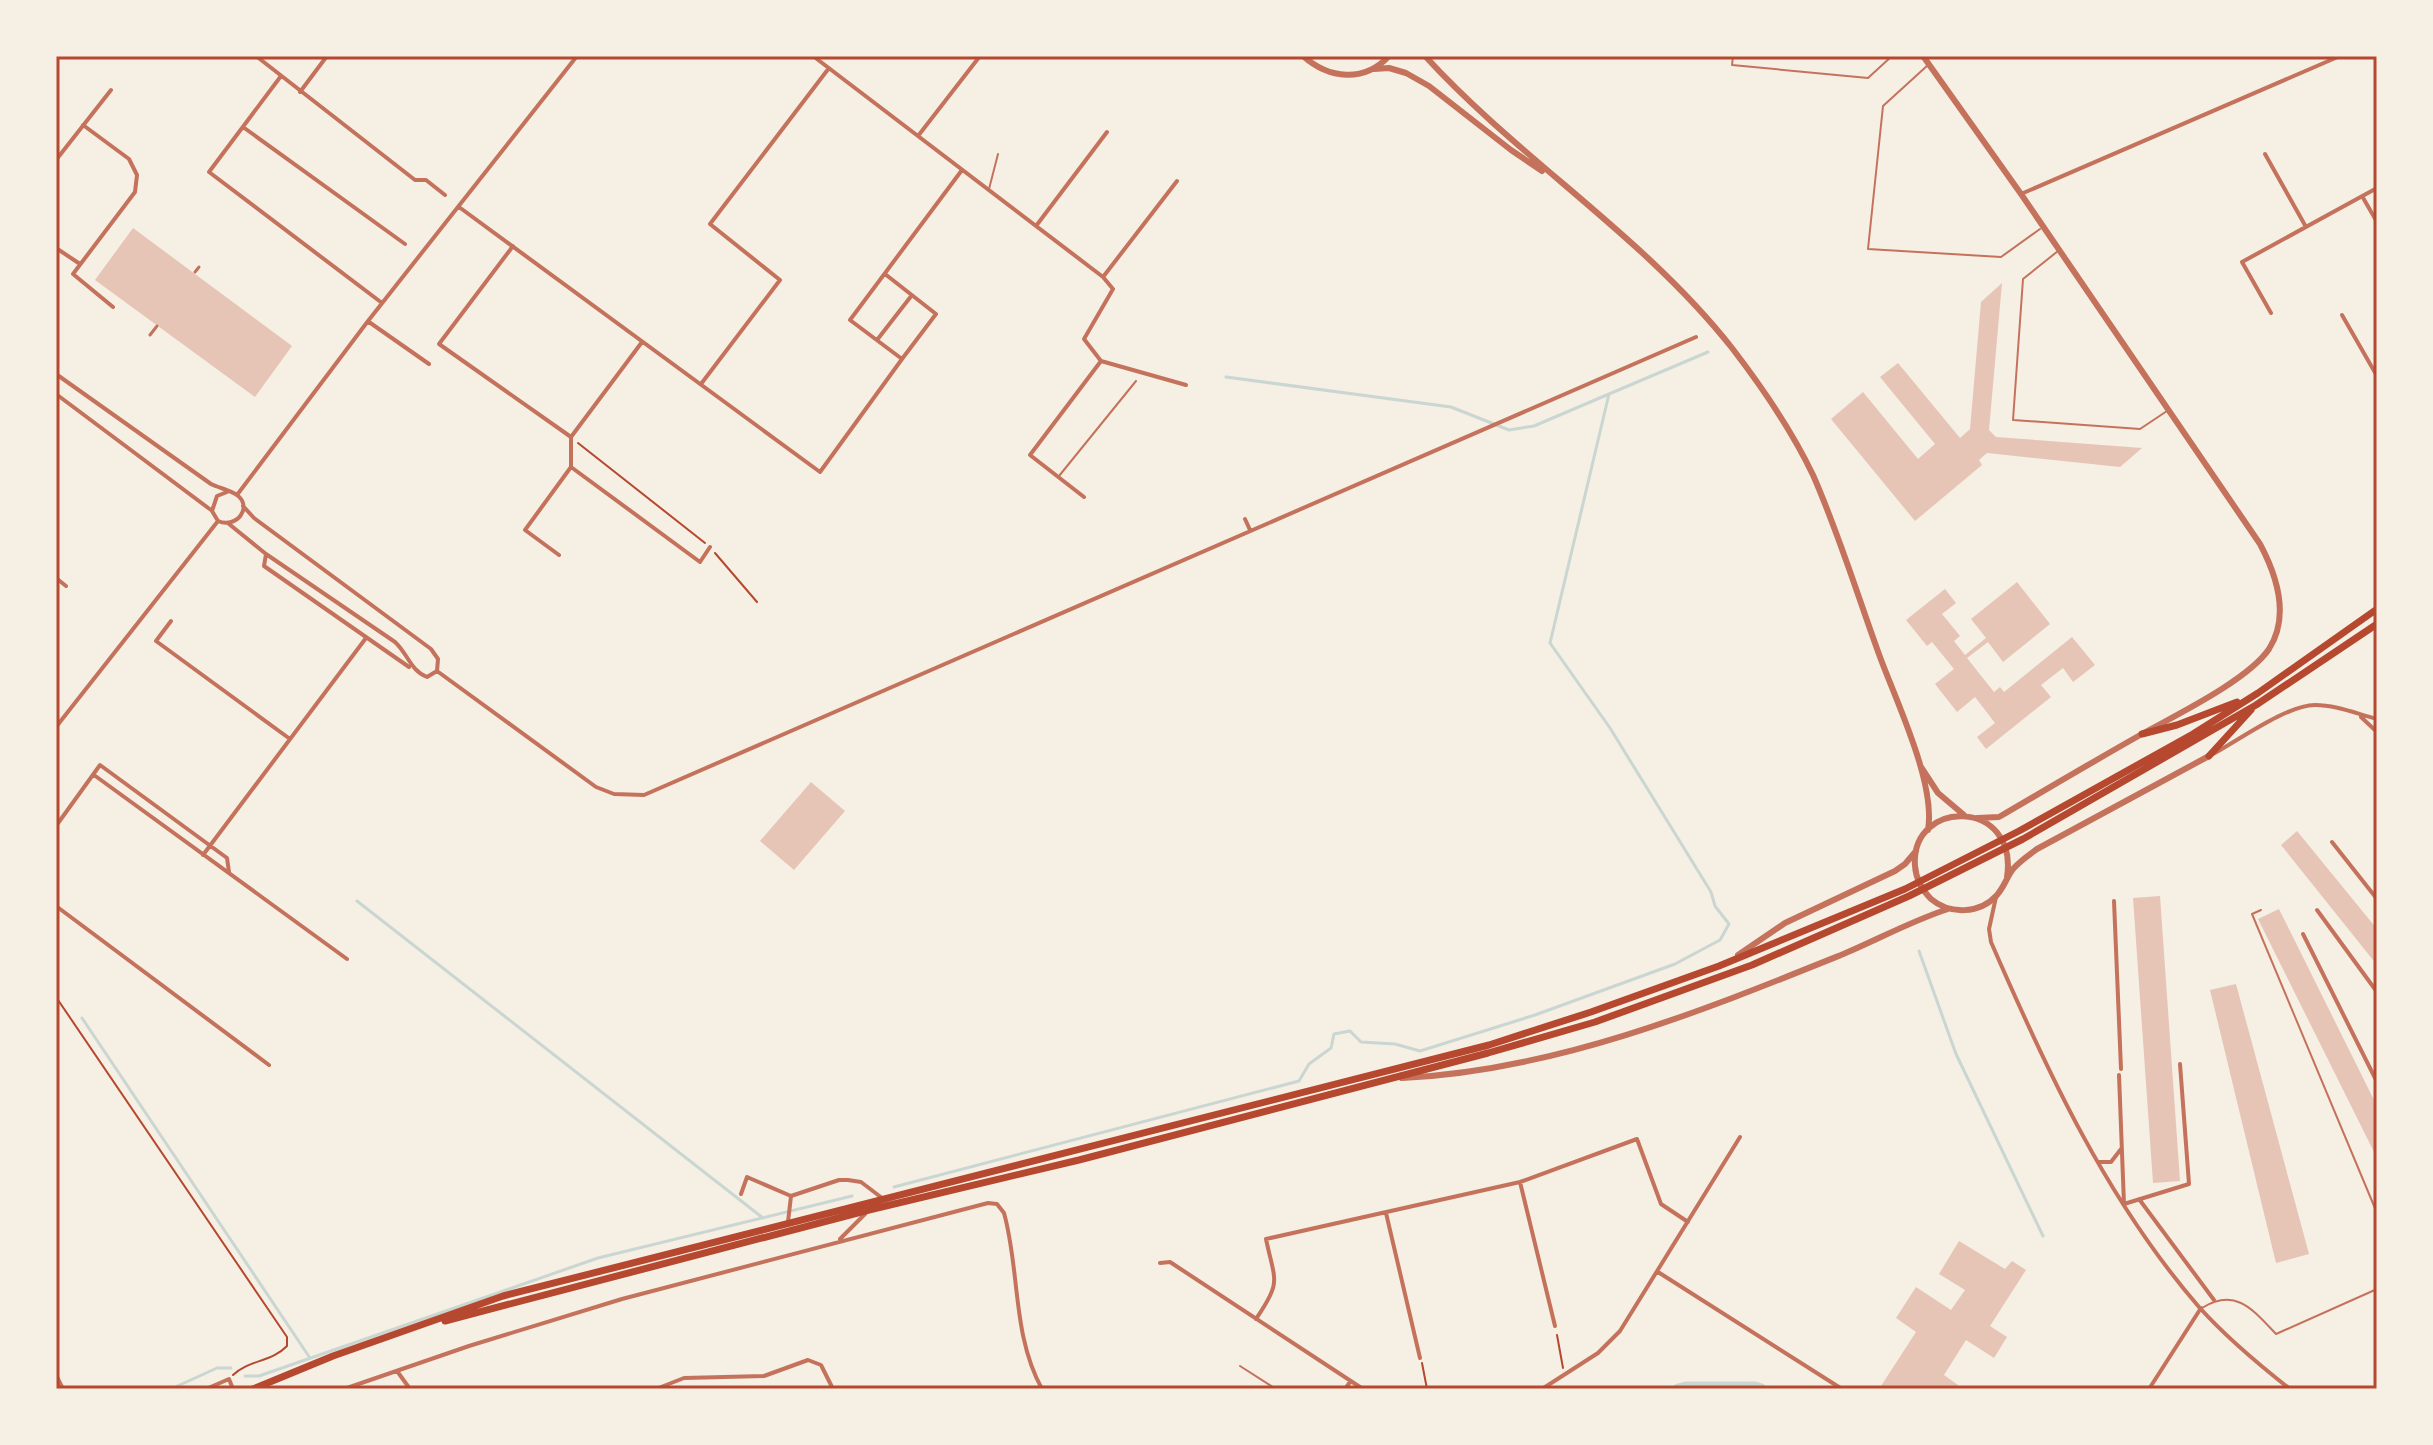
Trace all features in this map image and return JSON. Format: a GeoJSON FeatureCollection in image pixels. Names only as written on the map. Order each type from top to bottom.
{"type":"FeatureCollection","features":[{"type":"Feature","properties":{"kind":"main road"},"geometry":{"type":"LineString","coordinates":[[2021,835],[2258,693],[2374,611]]}},
{"type":"Feature","properties":{"kind":"main road"},"geometry":{"type":"LineString","coordinates":[[400,1333],[869,1210],[1079,1160],[1595,1022],[1752,965],[1907,893],[2021,835],[2256,705],[2377,624]]}},
{"type":"Feature","properties":{"kind":"main road"},"geometry":{"type":"LineString","coordinates":[[2142,734],[2177,725],[2258,693]]}},
{"type":"Feature","properties":{"kind":"main road"},"geometry":{"type":"LineString","coordinates":[[2209,756],[2256,705]]}},
{"type":"Feature","properties":{"kind":"main road"},"geometry":{"type":"LineString","coordinates":[[253,1389],[333,1356],[503,1296],[1489,1045],[1719,966],[1907,893]]}},
{"type":"Feature","properties":{"kind":"street"},"geometry":{"type":"LineString","coordinates":[[256,56],[415,180],[426,180],[445,195]]}},
{"type":"Feature","properties":{"kind":"street"},"geometry":{"type":"LineString","coordinates":[[300,92],[327,56]]}},
{"type":"Feature","properties":{"kind":"street"},"geometry":{"type":"LineString","coordinates":[[237,495],[368,321],[577,56]]}},
{"type":"Feature","properties":{"kind":"street"},"geometry":{"type":"LineString","coordinates":[[813,56],[1103,277],[1113,289],[1084,339],[1101,361],[1186,385]]}},
{"type":"Feature","properties":{"kind":"street"},"geometry":{"type":"LineString","coordinates":[[918,136],[980,56]]}},
{"type":"Feature","properties":{"kind":"street"},"geometry":{"type":"LineString","coordinates":[[1303,56],[1319,69],[1337,75],[1356,75],[1389,68],[1406,73],[1429,86],[1511,150],[1559,182]]}},
{"type":"Feature","properties":{"kind":"street"},"geometry":{"type":"LineString","coordinates":[[1374,69],[1389,56]]}},
{"type":"Feature","properties":{"kind":"street"},"geometry":{"type":"LineString","coordinates":[[1425,56],[1559,182],[1656,266],[1715,327],[1784,423],[1812,474],[1831,520],[1919,764],[1930,808],[1928,830]]}},
{"type":"Feature","properties":{"kind":"street"},"geometry":{"type":"LineString","coordinates":[[1923,56],[2260,544],[2279,590],[2277,631],[2269,649],[2256,663],[2208,698],[1999,817],[1977,818]]}},
{"type":"Feature","properties":{"kind":"street"},"geometry":{"type":"LineString","coordinates":[[2021,194],[2340,56]]}},
{"type":"Feature","properties":{"kind":"street"},"geometry":{"type":"LineString","coordinates":[[701,385],[780,280],[710,224],[829,68]]}},
{"type":"Feature","properties":{"kind":"street"},"geometry":{"type":"LineString","coordinates":[[281,76],[209,172],[383,303]]}},
{"type":"Feature","properties":{"kind":"street"},"geometry":{"type":"LineString","coordinates":[[56,160],[111,90]]}},
{"type":"Feature","properties":{"kind":"street"},"geometry":{"type":"LineString","coordinates":[[83,125],[129,159],[137,175],[135,192],[73,274],[113,307]]}},
{"type":"Feature","properties":{"kind":"street"},"geometry":{"type":"LineString","coordinates":[[243,127],[405,244]]}},
{"type":"Feature","properties":{"kind":"street"},"geometry":{"type":"LineString","coordinates":[[1036,226],[1107,132]]}},
{"type":"Feature","properties":{"kind":"street"},"geometry":{"type":"LineString","coordinates":[[2265,154],[2306,227]]}},
{"type":"Feature","properties":{"kind":"street"},"geometry":{"type":"LineString","coordinates":[[902,359],[850,320],[962,170]]}},
{"type":"Feature","properties":{"kind":"street"},"geometry":{"type":"LineString","coordinates":[[1103,277],[1177,181]]}},
{"type":"Feature","properties":{"kind":"street"},"geometry":{"type":"LineString","coordinates":[[2271,313],[2242,262],[2377,188]]}},
{"type":"Feature","properties":{"kind":"street"},"geometry":{"type":"LineString","coordinates":[[2362,196],[2377,222]]}},
{"type":"Feature","properties":{"kind":"street"},"geometry":{"type":"LineString","coordinates":[[459,207],[820,472],[936,314],[884,274]]}},
{"type":"Feature","properties":{"kind":"street"},"geometry":{"type":"LineString","coordinates":[[513,246],[439,344],[571,437]]}},
{"type":"Feature","properties":{"kind":"street"},"geometry":{"type":"LineString","coordinates":[[56,248],[80,264]]}},
{"type":"Feature","properties":{"kind":"street"},"geometry":{"type":"LineString","coordinates":[[195,272],[199,267]]}},
{"type":"Feature","properties":{"kind":"street"},"geometry":{"type":"LineString","coordinates":[[877,340],[912,295]]}},
{"type":"Feature","properties":{"kind":"street"},"geometry":{"type":"LineString","coordinates":[[2342,315],[2377,376]]}},
{"type":"Feature","properties":{"kind":"street"},"geometry":{"type":"LineString","coordinates":[[368,321],[429,364]]}},
{"type":"Feature","properties":{"kind":"street"},"geometry":{"type":"LineString","coordinates":[[150,335],[157,326]]}},
{"type":"Feature","properties":{"kind":"street"},"geometry":{"type":"LineString","coordinates":[[437,671],[596,787],[614,794],[644,795],[1696,337]]}},
{"type":"Feature","properties":{"kind":"street"},"geometry":{"type":"LineString","coordinates":[[559,555],[525,530],[571,467],[571,437],[642,342]]}},
{"type":"Feature","properties":{"kind":"street"},"geometry":{"type":"LineString","coordinates":[[1084,497],[1030,455],[1101,361]]}},
{"type":"Feature","properties":{"kind":"street"},"geometry":{"type":"LineString","coordinates":[[56,374],[211,484],[237,495],[254,518],[431,649],[438,659],[437,671]]}},
{"type":"Feature","properties":{"kind":"street"},"geometry":{"type":"LineString","coordinates":[[56,394],[212,511],[218,521],[228,524],[266,554],[395,642],[404,651],[413,669]]}},
{"type":"Feature","properties":{"kind":"street"},"geometry":{"type":"LineString","coordinates":[[571,467],[700,562],[710,547]]}},
{"type":"Feature","properties":{"kind":"street"},"geometry":{"type":"LineString","coordinates":[[212,511],[217,496],[227,492]]}},
{"type":"Feature","properties":{"kind":"street"},"geometry":{"type":"LineString","coordinates":[[228,524],[241,516],[243,506]]}},
{"type":"Feature","properties":{"kind":"street"},"geometry":{"type":"LineString","coordinates":[[1245,519],[1250,530]]}},
{"type":"Feature","properties":{"kind":"street"},"geometry":{"type":"LineString","coordinates":[[56,727],[218,521]]}},
{"type":"Feature","properties":{"kind":"street"},"geometry":{"type":"LineString","coordinates":[[266,554],[264,566],[366,638],[427,677],[437,671]]}},
{"type":"Feature","properties":{"kind":"street"},"geometry":{"type":"LineString","coordinates":[[56,578],[66,586]]}},
{"type":"Feature","properties":{"kind":"street"},"geometry":{"type":"LineString","coordinates":[[171,621],[156,641],[290,739]]}},
{"type":"Feature","properties":{"kind":"street"},"geometry":{"type":"LineString","coordinates":[[203,855],[366,638]]}},
{"type":"Feature","properties":{"kind":"street"},"geometry":{"type":"LineString","coordinates":[[2290,1389],[2230,1338],[2201,1308],[2162,1260],[2124,1204],[2054,1082],[1991,942],[1991,914],[2007,877],[2037,849],[2300,707],[2317,705],[2377,719]]}},
{"type":"Feature","properties":{"kind":"street"},"geometry":{"type":"LineString","coordinates":[[2356,713],[2377,732]]}},
{"type":"Feature","properties":{"kind":"street"},"geometry":{"type":"LineString","coordinates":[[1919,764],[1938,793],[1965,815],[1990,825],[2001,835],[2007,848],[2007,877]]}},
{"type":"Feature","properties":{"kind":"street"},"geometry":{"type":"LineString","coordinates":[[56,826],[100,765],[227,858],[229,874]]}},
{"type":"Feature","properties":{"kind":"street"},"geometry":{"type":"LineString","coordinates":[[94,775],[347,959]]}},
{"type":"Feature","properties":{"kind":"street"},"geometry":{"type":"LineString","coordinates":[[154,819],[161,810]]}},
{"type":"Feature","properties":{"kind":"street"},"geometry":{"type":"LineString","coordinates":[[1719,966],[1785,923],[1896,870],[1916,851],[1928,830],[1938,822],[1965,815]]}},
{"type":"Feature","properties":{"kind":"street"},"geometry":{"type":"LineString","coordinates":[[2332,842],[2377,899]]}},
{"type":"Feature","properties":{"kind":"street"},"geometry":{"type":"LineString","coordinates":[[1916,851],[1916,875],[1921,886],[1928,896],[1948,909]]}},
{"type":"Feature","properties":{"kind":"street"},"geometry":{"type":"LineString","coordinates":[[1387,1078],[1438,1076],[1517,1064],[1639,1030],[1744,994],[1948,909],[1972,910],[1996,897]]}},
{"type":"Feature","properties":{"kind":"street"},"geometry":{"type":"LineString","coordinates":[[2114,901],[2121,1069]]}},
{"type":"Feature","properties":{"kind":"street"},"geometry":{"type":"LineString","coordinates":[[56,906],[269,1065]]}},
{"type":"Feature","properties":{"kind":"street"},"geometry":{"type":"LineString","coordinates":[[2317,910],[2377,992]]}},
{"type":"Feature","properties":{"kind":"street"},"geometry":{"type":"LineString","coordinates":[[2303,934],[2377,1082]]}},
{"type":"Feature","properties":{"kind":"street"},"geometry":{"type":"LineString","coordinates":[[2124,1204],[2189,1184],[2180,1064]]}},
{"type":"Feature","properties":{"kind":"street"},"geometry":{"type":"LineString","coordinates":[[2119,1075],[2124,1204]]}},
{"type":"Feature","properties":{"kind":"street"},"geometry":{"type":"LineString","coordinates":[[1542,1389],[1598,1353],[1620,1331],[1740,1137]]}},
{"type":"Feature","properties":{"kind":"street"},"geometry":{"type":"LineString","coordinates":[[1256,1319],[1276,1285],[1266,1239],[1520,1182],[1637,1139],[1661,1204],[1688,1222]]}},
{"type":"Feature","properties":{"kind":"street"},"geometry":{"type":"LineString","coordinates":[[2098,1162],[2111,1162],[2122,1146]]}},
{"type":"Feature","properties":{"kind":"street"},"geometry":{"type":"LineString","coordinates":[[741,1194],[747,1177],[791,1196],[848,1180],[861,1182],[882,1198]]}},
{"type":"Feature","properties":{"kind":"street"},"geometry":{"type":"LineString","coordinates":[[1520,1182],[1555,1326]]}},
{"type":"Feature","properties":{"kind":"street"},"geometry":{"type":"LineString","coordinates":[[788,1222],[791,1196]]}},
{"type":"Feature","properties":{"kind":"street"},"geometry":{"type":"LineString","coordinates":[[2139,1199],[2214,1300]]}},
{"type":"Feature","properties":{"kind":"street"},"geometry":{"type":"LineString","coordinates":[[344,1389],[622,1299],[838,1240],[978,1204],[993,1203],[1000,1206],[1006,1222],[1023,1334],[1032,1369],[1042,1389]]}},
{"type":"Feature","properties":{"kind":"street"},"geometry":{"type":"LineString","coordinates":[[838,1240],[869,1210]]}},
{"type":"Feature","properties":{"kind":"street"},"geometry":{"type":"LineString","coordinates":[[1385,1212],[1420,1358]]}},
{"type":"Feature","properties":{"kind":"street"},"geometry":{"type":"LineString","coordinates":[[1160,1263],[1170,1262],[1363,1389]]}},
{"type":"Feature","properties":{"kind":"street"},"geometry":{"type":"LineString","coordinates":[[1658,1272],[1842,1389]]}},
{"type":"Feature","properties":{"kind":"street"},"geometry":{"type":"LineString","coordinates":[[2149,1389],[2201,1308]]}},
{"type":"Feature","properties":{"kind":"street"},"geometry":{"type":"LineString","coordinates":[[656,1389],[684,1378],[764,1376],[808,1360],[821,1365],[833,1389]]}},
{"type":"Feature","properties":{"kind":"street"},"geometry":{"type":"LineString","coordinates":[[397,1371],[410,1389]]}},
{"type":"Feature","properties":{"kind":"street"},"geometry":{"type":"LineString","coordinates":[[56,1375],[63,1389]]}},
{"type":"Feature","properties":{"kind":"street"},"geometry":{"type":"LineString","coordinates":[[206,1389],[229,1379],[233,1389]]}},
{"type":"Feature","properties":{"kind":"street"},"geometry":{"type":"LineString","coordinates":[[1345,1389],[1350,1382]]}},
{"type":"Feature","properties":{"kind":"lane"},"geometry":{"type":"LineString","coordinates":[[1733,56],[1732,65],[1868,78],[1892,56]]}},
{"type":"Feature","properties":{"kind":"lane"},"geometry":{"type":"LineString","coordinates":[[1929,64],[1883,106],[1868,249],[2001,257],[2043,227]]}},
{"type":"Feature","properties":{"kind":"lane"},"geometry":{"type":"LineString","coordinates":[[989,190],[998,154]]}},
{"type":"Feature","properties":{"kind":"lane"},"geometry":{"type":"LineString","coordinates":[[2059,251],[2023,279],[2013,420],[2140,429],[2169,410]]}},
{"type":"Feature","properties":{"kind":"lane"},"geometry":{"type":"LineString","coordinates":[[1059,477],[1136,381]]}},
{"type":"Feature","properties":{"kind":"lane"},"geometry":{"type":"LineString","coordinates":[[2261,910],[2252,914],[2377,1213]]}},
{"type":"Feature","properties":{"kind":"lane"},"geometry":{"type":"LineString","coordinates":[[2201,1308],[2214,1300],[2228,1298],[2245,1304],[2276,1334],[2377,1289]]}},
{"type":"Feature","properties":{"kind":"lane"},"geometry":{"type":"LineString","coordinates":[[1240,1366],[1276,1389]]}},
{"type":"Feature","properties":{"kind":"path"},"geometry":{"type":"LineString","coordinates":[[571,437],[710,547],[757,602]]}},
{"type":"Feature","properties":{"kind":"path"},"geometry":{"type":"LineString","coordinates":[[56,997],[287,1337],[287,1346],[280,1353],[241,1367],[229,1379]]}},
{"type":"Feature","properties":{"kind":"path"},"geometry":{"type":"LineString","coordinates":[[1555,1326],[1565,1377]]}},
{"type":"Feature","properties":{"kind":"path"},"geometry":{"type":"LineString","coordinates":[[1420,1358],[1427,1389]]}},
{"type":"Feature","properties":{"kind":"building"},"geometry":{"type":"Polygon","coordinates":[[[133,228],[292,346],[255,397],[95,280],[133,228]]]}},
{"type":"Feature","properties":{"kind":"building"},"geometry":{"type":"Polygon","coordinates":[[[2002,283],[1989,430],[1996,437],[2142,448],[2120,467],[1987,453],[1979,460],[1982,465],[1915,521],[1831,419],[1863,392],[1918,459],[1935,444],[1880,377],[1898,363],[1960,438],[1970,429],[1981,302],[2002,283]]]}},
{"type":"Feature","properties":{"kind":"building"},"geometry":{"type":"Polygon","coordinates":[[[2017,582],[2050,624],[2003,662],[1988,642],[1967,658],[1994,692],[2000,687],[2004,692],[2072,637],[2095,665],[2073,682],[2063,668],[2041,685],[2051,697],[1986,749],[1977,737],[1995,723],[1975,697],[1957,712],[1935,684],[1954,669],[1932,642],[1927,646],[1906,620],[1945,589],[1956,603],[1942,614],[1960,636],[1954,641],[1965,655],[1986,638],[1971,619],[2017,582]]]}},
{"type":"Feature","properties":{"kind":"building"},"geometry":{"type":"Polygon","coordinates":[[[811,782],[845,811],[794,870],[760,841],[811,782]]]}},
{"type":"Feature","properties":{"kind":"building"},"geometry":{"type":"Polygon","coordinates":[[[2297,831],[2377,929],[2377,965],[2281,845],[2297,831]]]}},
{"type":"Feature","properties":{"kind":"building"},"geometry":{"type":"Polygon","coordinates":[[[2160,896],[2180,1181],[2153,1183],[2133,898],[2160,896]]]}},
{"type":"Feature","properties":{"kind":"building"},"geometry":{"type":"Polygon","coordinates":[[[2279,909],[2377,1106],[2377,1158],[2258,919],[2279,909]]]}},
{"type":"Feature","properties":{"kind":"building"},"geometry":{"type":"Polygon","coordinates":[[[2236,984],[2309,1254],[2276,1263],[2210,990],[2236,984]]]}},
{"type":"Feature","properties":{"kind":"building"},"geometry":{"type":"Polygon","coordinates":[[[1959,1241],[2005,1269],[2012,1261],[2026,1270],[1990,1326],[2007,1337],[1994,1358],[1966,1340],[1944,1375],[1958,1385],[1955,1389],[1886,1389],[1881,1386],[1916,1332],[1896,1318],[1916,1287],[1951,1310],[1965,1290],[1939,1274],[1959,1241]]]}},
{"type":"Feature","properties":{"kind":"waterway"},"geometry":{"type":"LineString","coordinates":[[1609,394],[1708,352]]}},
{"type":"Feature","properties":{"kind":"waterway"},"geometry":{"type":"LineString","coordinates":[[894,1187],[1299,1081],[1309,1064],[1331,1048],[1334,1034],[1350,1031],[1361,1042],[1395,1044],[1420,1051],[1535,1015],[1675,964],[1720,940],[1729,924],[1715,906],[1711,892],[1610,728],[1550,643],[1609,394],[1534,426],[1509,430],[1451,407],[1226,377]]}},
{"type":"Feature","properties":{"kind":"waterway"},"geometry":{"type":"LineString","coordinates":[[357,901],[763,1218]]}},
{"type":"Feature","properties":{"kind":"waterway"},"geometry":{"type":"LineString","coordinates":[[1919,951],[1956,1054],[2043,1236]]}},
{"type":"Feature","properties":{"kind":"waterway"},"geometry":{"type":"LineString","coordinates":[[82,1018],[310,1358]]}},
{"type":"Feature","properties":{"kind":"waterway"},"geometry":{"type":"LineString","coordinates":[[245,1376],[259,1376],[598,1258],[852,1196]]}},
{"type":"Feature","properties":{"kind":"waterway"},"geometry":{"type":"LineString","coordinates":[[171,1389],[217,1368],[231,1368]]}},
{"type":"Feature","properties":{"kind":"waterway"},"geometry":{"type":"LineString","coordinates":[[1678,1389],[1761,1389]]}}]}
